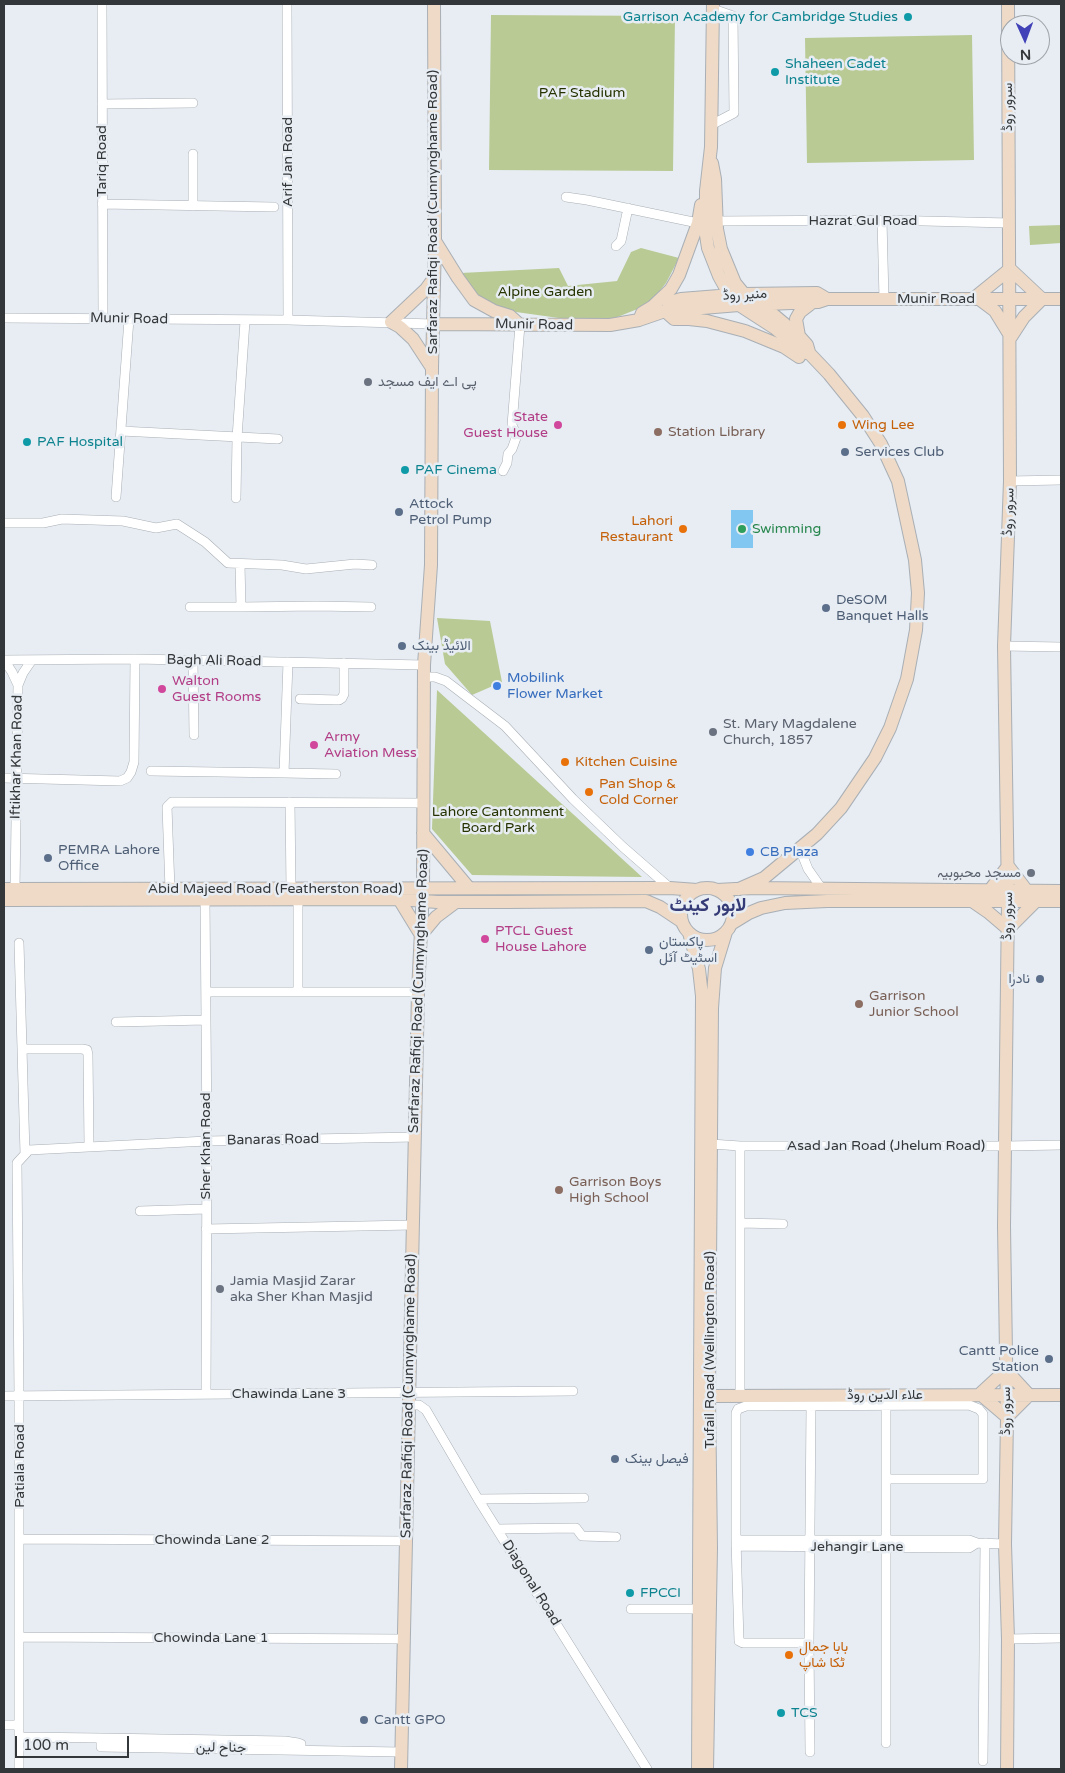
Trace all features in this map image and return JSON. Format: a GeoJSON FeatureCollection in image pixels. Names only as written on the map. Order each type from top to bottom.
{"type":"FeatureCollection","features":[{"type":"Feature","properties":{"kind":"street","name":"Tariq Road"},"geometry":{"type":"LineString","coordinates":[[102,4],[103,318]]}},
{"type":"Feature","properties":{"kind":"street","name":"Arif Jan Road"},"geometry":{"type":"LineString","coordinates":[[287,4],[288,320]]}},
{"type":"Feature","properties":{"kind":"street","name":"Sarfaraz Rafiqi Road (Cunnynghame Road)"},"geometry":{"type":"LineString","coordinates":[[401,1769],[418,992],[423,895],[424,671],[431,565],[435,241],[434,4]]}},
{"type":"Feature","properties":{"kind":"street","name":"سرور روڈ"},"geometry":{"type":"LineString","coordinates":[[1006,1769],[1008,1639],[1005,1544],[1007,1416],[1004,1256],[1008,866],[1004,646],[1010,481],[1008,4]]}},
{"type":"Feature","properties":{"kind":"street"},"geometry":{"type":"LineString","coordinates":[[712,125],[734,113],[733,16],[713,6],[711,155],[706,178],[707,242],[719,276],[738,298],[804,352],[810,354]]}},
{"type":"Feature","properties":{"kind":"street"},"geometry":{"type":"LineString","coordinates":[[102,104],[193,103]]}},
{"type":"Feature","properties":{"kind":"street"},"geometry":{"type":"LineString","coordinates":[[193,154],[193,206]]}},
{"type":"Feature","properties":{"kind":"street"},"geometry":{"type":"LineString","coordinates":[[711,155],[721,249],[735,283],[738,298]]}},
{"type":"Feature","properties":{"kind":"street"},"geometry":{"type":"LineString","coordinates":[[639,320],[642,313],[652,307],[671,289],[685,260],[698,223],[706,191]]}},
{"type":"Feature","properties":{"kind":"street"},"geometry":{"type":"LineString","coordinates":[[566,197],[698,223]]}},
{"type":"Feature","properties":{"kind":"street"},"geometry":{"type":"LineString","coordinates":[[102,204],[274,206]]}},
{"type":"Feature","properties":{"kind":"street"},"geometry":{"type":"LineString","coordinates":[[616,246],[621,241],[628,208]]}},
{"type":"Feature","properties":{"kind":"street"},"geometry":{"type":"LineString","coordinates":[[882,220],[884,299]]}},
{"type":"Feature","properties":{"kind":"street","name":"Hazrat Gul Road"},"geometry":{"type":"LineString","coordinates":[[717,221],[882,220],[1009,222]]}},
{"type":"Feature","properties":{"kind":"street"},"geometry":{"type":"LineString","coordinates":[[435,241],[474,300],[494,311],[510,316],[520,324],[512,425],[516,438],[508,454],[507,463],[503,471]]}},
{"type":"Feature","properties":{"kind":"street"},"geometry":{"type":"LineString","coordinates":[[1010,269],[1042,299],[1024,317],[1010,337],[995,311],[976,299],[1010,269]]}},
{"type":"Feature","properties":{"kind":"street"},"geometry":{"type":"LineString","coordinates":[[432,368],[413,338],[392,322],[426,289],[434,278]]}},
{"type":"Feature","properties":{"kind":"street","name":"منیر روڈ"},"geometry":{"type":"LineString","coordinates":[[738,298],[816,293],[827,299]]}},
{"type":"Feature","properties":{"kind":"street","name":"Munir Road"},"geometry":{"type":"LineString","coordinates":[[4,318],[610,325],[639,320],[666,311],[738,298],[755,304],[813,302],[827,299],[1061,299]]}},
{"type":"Feature","properties":{"kind":"street"},"geometry":{"type":"LineString","coordinates":[[799,336],[796,319],[800,312],[813,302]]}},
{"type":"Feature","properties":{"kind":"street"},"geometry":{"type":"LineString","coordinates":[[739,889],[764,878],[816,834],[841,808],[875,758],[890,728],[902,698],[907,679],[916,630],[918,593],[915,560],[898,481],[881,444],[829,374],[810,354],[807,345],[799,336],[769,311],[755,304]]}},
{"type":"Feature","properties":{"kind":"street"},"geometry":{"type":"LineString","coordinates":[[666,311],[674,319],[707,321],[762,337],[829,374]]}},
{"type":"Feature","properties":{"kind":"street"},"geometry":{"type":"LineString","coordinates":[[116,497],[128,319]]}},
{"type":"Feature","properties":{"kind":"street"},"geometry":{"type":"LineString","coordinates":[[236,498],[237,438],[245,321]]}},
{"type":"Feature","properties":{"kind":"street"},"geometry":{"type":"LineString","coordinates":[[121,431],[278,439]]}},
{"type":"Feature","properties":{"kind":"street"},"geometry":{"type":"LineString","coordinates":[[1010,481],[1061,480]]}},
{"type":"Feature","properties":{"kind":"street"},"geometry":{"type":"LineString","coordinates":[[4,523],[43,523],[62,520],[114,521],[156,528],[177,524],[205,542],[228,563],[273,564],[311,569],[355,564],[372,565]]}},
{"type":"Feature","properties":{"kind":"street"},"geometry":{"type":"LineString","coordinates":[[240,564],[241,607]]}},
{"type":"Feature","properties":{"kind":"street"},"geometry":{"type":"LineString","coordinates":[[190,607],[371,607]]}},
{"type":"Feature","properties":{"kind":"street"},"geometry":{"type":"LineString","coordinates":[[1004,646],[1061,647]]}},
{"type":"Feature","properties":{"kind":"street"},"geometry":{"type":"LineString","coordinates":[[4,778],[120,781],[127,778],[134,762],[136,659]]}},
{"type":"Feature","properties":{"kind":"street","name":"Bagh Ali Road"},"geometry":{"type":"LineString","coordinates":[[4,660],[136,659],[344,663],[424,671],[446,681],[505,726],[573,799],[623,847],[670,888]]}},
{"type":"Feature","properties":{"kind":"street","name":"Iftikhar Khan Road"},"geometry":{"type":"LineString","coordinates":[[4,660],[18,685]]}},
{"type":"Feature","properties":{"kind":"street","name":"Iftikhar Khan Road"},"geometry":{"type":"LineString","coordinates":[[10,889],[17,778],[18,685],[23,673],[32,660]]}},
{"type":"Feature","properties":{"kind":"street"},"geometry":{"type":"LineString","coordinates":[[192,660],[194,735]]}},
{"type":"Feature","properties":{"kind":"street"},"geometry":{"type":"LineString","coordinates":[[284,773],[288,662]]}},
{"type":"Feature","properties":{"kind":"street"},"geometry":{"type":"LineString","coordinates":[[300,699],[339,700],[342,698],[344,694],[344,663]]}},
{"type":"Feature","properties":{"kind":"street"},"geometry":{"type":"LineString","coordinates":[[151,771],[336,774]]}},
{"type":"Feature","properties":{"kind":"street"},"geometry":{"type":"LineString","coordinates":[[170,889],[168,806],[172,802],[422,803]]}},
{"type":"Feature","properties":{"kind":"street"},"geometry":{"type":"LineString","coordinates":[[290,802],[298,992]]}},
{"type":"Feature","properties":{"kind":"street"},"geometry":{"type":"LineString","coordinates":[[423,833],[469,888]]}},
{"type":"Feature","properties":{"kind":"street"},"geometry":{"type":"LineString","coordinates":[[800,849],[808,869],[822,889]]}},
{"type":"Feature","properties":{"kind":"street"},"geometry":{"type":"LineString","coordinates":[[990,890],[1008,866],[1027,891]]}},
{"type":"Feature","properties":{"kind":"street","name":"Abid Majeed Road (Featherston Road)"},"geometry":{"type":"LineString","coordinates":[[294,895],[398,899],[469,888],[670,888],[697,890]]}},
{"type":"Feature","properties":{"kind":"street"},"geometry":{"type":"LineString","coordinates":[[1061,891],[1027,891],[1008,895],[972,901],[827,901],[785,903],[761,908],[740,918],[720,937],[712,940],[696,938],[689,933],[681,921],[680,912],[683,902],[689,895],[704,888],[717,890],[990,890],[1008,895],[1036,901],[1061,901]]}},
{"type":"Feature","properties":{"kind":"street","name":"Abid Majeed Road (Featherston Road)"},"geometry":{"type":"LineString","coordinates":[[10,889],[170,889],[225,894],[423,895],[456,902],[646,901],[660,907],[681,921]]}},
{"type":"Feature","properties":{"kind":"street"},"geometry":{"type":"LineString","coordinates":[[717,890],[731,904],[733,914],[729,928]]}},
{"type":"Feature","properties":{"kind":"street","name":"Abid Majeed Road (Featherston Road)"},"geometry":{"type":"LineString","coordinates":[[4,900],[205,899],[225,894]]}},
{"type":"Feature","properties":{"kind":"street","name":"Sher Khan Road"},"geometry":{"type":"LineString","coordinates":[[205,899],[207,1141],[206,1394]]}},
{"type":"Feature","properties":{"kind":"street"},"geometry":{"type":"LineString","coordinates":[[398,899],[421,935],[436,917],[456,902]]}},
{"type":"Feature","properties":{"kind":"street"},"geometry":{"type":"LineString","coordinates":[[972,901],[1008,929],[1036,901]]}},
{"type":"Feature","properties":{"kind":"street","name":"Tufail Road (Wellington Road)"},"geometry":{"type":"LineString","coordinates":[[707,1769],[711,1558],[709,1396],[714,986],[716,962],[729,928]]}},
{"type":"Feature","properties":{"kind":"street","name":"Tufail Road (Wellington Road)"},"geometry":{"type":"LineString","coordinates":[[689,933],[699,969],[702,996],[698,1769]]}},
{"type":"Feature","properties":{"kind":"street"},"geometry":{"type":"LineString","coordinates":[[19,943],[25,1154]]}},
{"type":"Feature","properties":{"kind":"street"},"geometry":{"type":"LineString","coordinates":[[206,992],[418,992]]}},
{"type":"Feature","properties":{"kind":"street"},"geometry":{"type":"LineString","coordinates":[[116,1022],[206,1020]]}},
{"type":"Feature","properties":{"kind":"street"},"geometry":{"type":"LineString","coordinates":[[22,1049],[87,1050],[89,1146]]}},
{"type":"Feature","properties":{"kind":"street","name":"Banaras Road"},"geometry":{"type":"LineString","coordinates":[[25,1154],[29,1150],[89,1146],[207,1141],[415,1137]]}},
{"type":"Feature","properties":{"kind":"street","name":"Asad Jan Road (Jhelum Road)"},"geometry":{"type":"LineString","coordinates":[[711,1144],[740,1146],[1006,1146],[1061,1144]]}},
{"type":"Feature","properties":{"kind":"street"},"geometry":{"type":"LineString","coordinates":[[740,1146],[740,1396]]}},
{"type":"Feature","properties":{"kind":"street","name":"Patiala Road"},"geometry":{"type":"LineString","coordinates":[[19,1769],[20,1396],[17,1163],[25,1154]]}},
{"type":"Feature","properties":{"kind":"street"},"geometry":{"type":"LineString","coordinates":[[140,1211],[206,1209]]}},
{"type":"Feature","properties":{"kind":"street"},"geometry":{"type":"LineString","coordinates":[[741,1223],[784,1224]]}},
{"type":"Feature","properties":{"kind":"street"},"geometry":{"type":"LineString","coordinates":[[206,1229],[413,1225]]}},
{"type":"Feature","properties":{"kind":"street"},"geometry":{"type":"LineString","coordinates":[[1006,1370],[1029,1395],[1007,1416],[980,1394],[1006,1370]]}},
{"type":"Feature","properties":{"kind":"street","name":"Chawinda Lane 3"},"geometry":{"type":"LineString","coordinates":[[4,1396],[206,1394],[409,1399],[573,1391]]}},
{"type":"Feature","properties":{"kind":"street","name":"علاء الدین روڈ"},"geometry":{"type":"LineString","coordinates":[[709,1396],[1061,1395]]}},
{"type":"Feature","properties":{"kind":"street","name":"Diagonal Road"},"geometry":{"type":"LineString","coordinates":[[409,1399],[426,1410],[478,1499],[647,1769]]}},
{"type":"Feature","properties":{"kind":"street"},"geometry":{"type":"LineString","coordinates":[[886,1405],[886,1743]]}},
{"type":"Feature","properties":{"kind":"street"},"geometry":{"type":"LineString","coordinates":[[809,1643],[739,1642],[736,1543],[736,1413],[738,1409],[746,1406],[886,1405],[974,1406],[983,1414],[983,1479],[886,1479]]}},
{"type":"Feature","properties":{"kind":"street"},"geometry":{"type":"LineString","coordinates":[[810,1752],[811,1406]]}},
{"type":"Feature","properties":{"kind":"street"},"geometry":{"type":"LineString","coordinates":[[478,1499],[584,1498]]}},
{"type":"Feature","properties":{"kind":"street"},"geometry":{"type":"LineString","coordinates":[[497,1529],[576,1528],[582,1536],[616,1537]]}},
{"type":"Feature","properties":{"kind":"street","name":"Chowinda Lane 2"},"geometry":{"type":"LineString","coordinates":[[20,1539],[405,1541]]}},
{"type":"Feature","properties":{"kind":"street","name":"Jehangir Lane"},"geometry":{"type":"LineString","coordinates":[[736,1543],[886,1544],[969,1540],[981,1543],[1005,1544]]}},
{"type":"Feature","properties":{"kind":"street"},"geometry":{"type":"LineString","coordinates":[[981,1543],[983,1761]]}},
{"type":"Feature","properties":{"kind":"street"},"geometry":{"type":"LineString","coordinates":[[631,1609],[699,1609]]}},
{"type":"Feature","properties":{"kind":"street","name":"Chowinda Lane 1"},"geometry":{"type":"LineString","coordinates":[[20,1637],[403,1639]]}},
{"type":"Feature","properties":{"kind":"street"},"geometry":{"type":"LineString","coordinates":[[1008,1639],[1061,1638]]}},
{"type":"Feature","properties":{"kind":"street"},"geometry":{"type":"LineString","coordinates":[[4,1725],[19,1725]]}},
{"type":"Feature","properties":{"kind":"street","name":"جناح لین"},"geometry":{"type":"LineString","coordinates":[[19,1737],[101,1738],[101,1747],[176,1743],[233,1744],[301,1750],[401,1752]]}},
{"type":"Feature","properties":{"kind":"green space","name":"PAF Stadium"},"geometry":{"type":"Polygon","coordinates":[[[491,15],[675,16],[673,171],[489,170],[491,15]]]}},
{"type":"Feature","properties":{"kind":"green space"},"geometry":{"type":"Polygon","coordinates":[[[972,35],[974,160],[807,163],[805,38],[972,35]]]}},
{"type":"Feature","properties":{"kind":"green space"},"geometry":{"type":"Polygon","coordinates":[[[1061,225],[1061,243],[1030,245],[1029,226],[1061,225]]]}},
{"type":"Feature","properties":{"kind":"green space","name":"Alpine Garden"},"geometry":{"type":"Polygon","coordinates":[[[641,248],[679,258],[666,283],[654,298],[640,308],[615,318],[573,320],[516,312],[493,306],[482,301],[461,273],[559,268],[568,286],[617,281],[631,252],[641,248]]]}},
{"type":"Feature","properties":{"kind":"green space"},"geometry":{"type":"Polygon","coordinates":[[[437,618],[490,621],[502,682],[472,695],[445,664],[437,618]]]}},
{"type":"Feature","properties":{"kind":"green space","name":"Lahore Cantonment Board Park"},"geometry":{"type":"Polygon","coordinates":[[[437,690],[642,877],[472,875],[432,829],[437,690]]]}},
{"type":"Feature","properties":{"kind":"water","name":"Swimming"},"geometry":{"type":"Polygon","coordinates":[[[731,510],[753,510],[753,548],[731,548],[731,510]]]}},
{"type":"Feature","properties":{"kind":"place","name":"Garrison Academy for Cambridge Studies"},"geometry":{"type":"Point","coordinates":[908,17]}},
{"type":"Feature","properties":{"kind":"place","name":"Shaheen Cadet Institute"},"geometry":{"type":"Point","coordinates":[775,72]}},
{"type":"Feature","properties":{"kind":"place","name":"پی اے ایف مسجد"},"geometry":{"type":"Point","coordinates":[368,382]}},
{"type":"Feature","properties":{"kind":"place","name":"State Guest House"},"geometry":{"type":"Point","coordinates":[558,425]}},
{"type":"Feature","properties":{"kind":"place","name":"Wing Lee"},"geometry":{"type":"Point","coordinates":[842,425]}},
{"type":"Feature","properties":{"kind":"place","name":"Station Library"},"geometry":{"type":"Point","coordinates":[658,432]}},
{"type":"Feature","properties":{"kind":"place","name":"PAF Hospital"},"geometry":{"type":"Point","coordinates":[27,442]}},
{"type":"Feature","properties":{"kind":"place","name":"Services Club"},"geometry":{"type":"Point","coordinates":[845,452]}},
{"type":"Feature","properties":{"kind":"place","name":"PAF Cinema"},"geometry":{"type":"Point","coordinates":[405,470]}},
{"type":"Feature","properties":{"kind":"place","name":"Attock Petrol Pump"},"geometry":{"type":"Point","coordinates":[399,512]}},
{"type":"Feature","properties":{"kind":"place","name":"Lahori Restaurant"},"geometry":{"type":"Point","coordinates":[683,529]}},
{"type":"Feature","properties":{"kind":"place","name":"Swimming"},"geometry":{"type":"Point","coordinates":[742,529]}},
{"type":"Feature","properties":{"kind":"place","name":"DeSOM Banquet Halls"},"geometry":{"type":"Point","coordinates":[826,608]}},
{"type":"Feature","properties":{"kind":"place","name":"الائیڈ بینک"},"geometry":{"type":"Point","coordinates":[402,646]}},
{"type":"Feature","properties":{"kind":"place","name":"Mobilink Flower Market"},"geometry":{"type":"Point","coordinates":[497,686]}},
{"type":"Feature","properties":{"kind":"place","name":"Walton Guest Rooms"},"geometry":{"type":"Point","coordinates":[162,689]}},
{"type":"Feature","properties":{"kind":"place","name":"St. Mary Magdalene Church, 1857"},"geometry":{"type":"Point","coordinates":[713,732]}},
{"type":"Feature","properties":{"kind":"place","name":"Army Aviation Mess"},"geometry":{"type":"Point","coordinates":[314,745]}},
{"type":"Feature","properties":{"kind":"place","name":"Kitchen Cuisine"},"geometry":{"type":"Point","coordinates":[565,762]}},
{"type":"Feature","properties":{"kind":"place","name":"Pan Shop & Cold Corner"},"geometry":{"type":"Point","coordinates":[589,792]}},
{"type":"Feature","properties":{"kind":"place","name":"CB Plaza"},"geometry":{"type":"Point","coordinates":[750,852]}},
{"type":"Feature","properties":{"kind":"place","name":"PEMRA Lahore Office"},"geometry":{"type":"Point","coordinates":[48,858]}},
{"type":"Feature","properties":{"kind":"place","name":"مسجد محبوبیہ"},"geometry":{"type":"Point","coordinates":[1031,873]}},
{"type":"Feature","properties":{"kind":"place","name":"PTCL Guest House Lahore"},"geometry":{"type":"Point","coordinates":[485,939]}},
{"type":"Feature","properties":{"kind":"place","name":"پاکستان اسٹیٹ آئل"},"geometry":{"type":"Point","coordinates":[649,950]}},
{"type":"Feature","properties":{"kind":"place","name":"نادرا"},"geometry":{"type":"Point","coordinates":[1040,979]}},
{"type":"Feature","properties":{"kind":"place","name":"Garrison Junior School"},"geometry":{"type":"Point","coordinates":[859,1004]}},
{"type":"Feature","properties":{"kind":"place","name":"Garrison Boys High School"},"geometry":{"type":"Point","coordinates":[559,1190]}},
{"type":"Feature","properties":{"kind":"place","name":"Jamia Masjid Zarar aka Sher Khan Masjid"},"geometry":{"type":"Point","coordinates":[220,1289]}},
{"type":"Feature","properties":{"kind":"place","name":"Cantt Police Station"},"geometry":{"type":"Point","coordinates":[1049,1359]}},
{"type":"Feature","properties":{"kind":"place","name":"فیصل بینک"},"geometry":{"type":"Point","coordinates":[615,1459]}},
{"type":"Feature","properties":{"kind":"place","name":"FPCCI"},"geometry":{"type":"Point","coordinates":[630,1593]}},
{"type":"Feature","properties":{"kind":"place","name":"بابا جمال ٹکا شاپ"},"geometry":{"type":"Point","coordinates":[789,1655]}},
{"type":"Feature","properties":{"kind":"place","name":"TCS"},"geometry":{"type":"Point","coordinates":[781,1713]}},
{"type":"Feature","properties":{"kind":"place","name":"Cantt GPO"},"geometry":{"type":"Point","coordinates":[364,1720]}},
{"type":"Feature","properties":{"kind":"district","name":"لاہور کینٹ"},"geometry":{"type":"Point","coordinates":[708,906]}}]}
